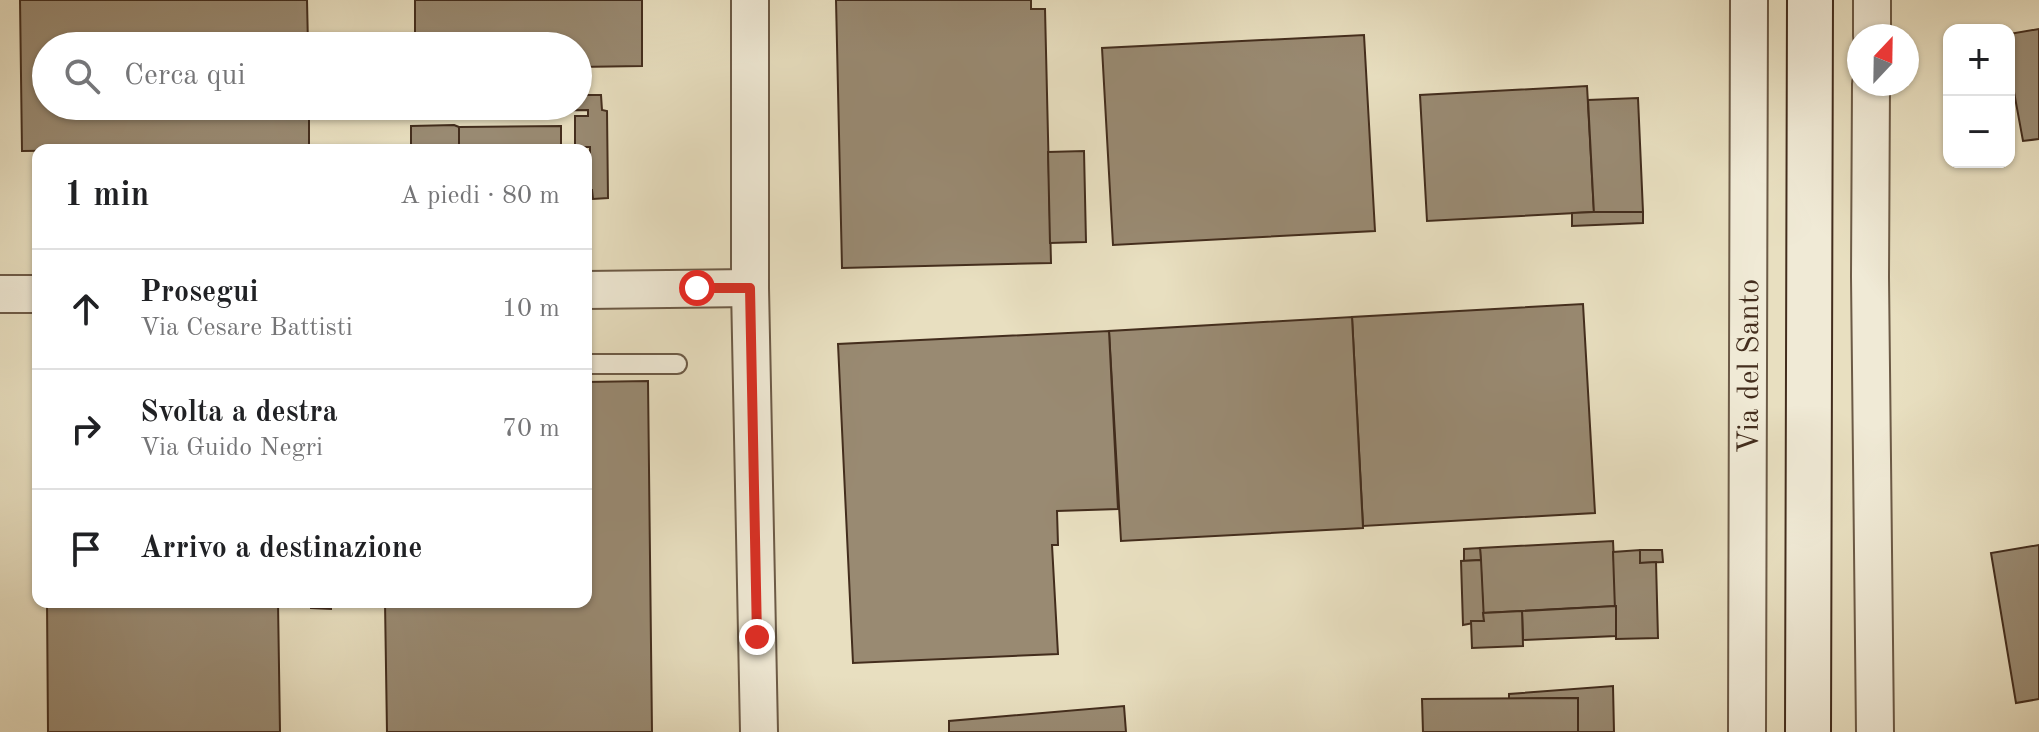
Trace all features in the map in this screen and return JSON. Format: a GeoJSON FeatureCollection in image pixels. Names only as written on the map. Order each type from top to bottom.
{"type":"FeatureCollection","features":[{"type":"Feature","properties":{"kind":"street"},"geometry":{"type":"LineString","coordinates":[[750,0],[750,288],[759,732]]}},
{"type":"Feature","properties":{"kind":"street","name":"Via del Santo"},"geometry":{"type":"LineString","coordinates":[[1747,732],[1749,0]]}},
{"type":"Feature","properties":{"kind":"street"},"geometry":{"type":"LineString","coordinates":[[1808,732],[1810,0]]}},
{"type":"Feature","properties":{"kind":"street"},"geometry":{"type":"LineString","coordinates":[[1872,0],[1872,24]]}},
{"type":"Feature","properties":{"kind":"street"},"geometry":{"type":"LineString","coordinates":[[1871,96],[1875,732]]}},
{"type":"Feature","properties":{"kind":"street"},"geometry":{"type":"LineString","coordinates":[[592,290],[750,288]]}},
{"type":"Feature","properties":{"kind":"street"},"geometry":{"type":"LineString","coordinates":[[0,294],[32,294]]}},
{"type":"Feature","properties":{"kind":"lane"},"geometry":{"type":"LineString","coordinates":[[592,364],[677,364]]}},
{"type":"Feature","properties":{"kind":"building"},"geometry":{"type":"Polygon","coordinates":[[[20,0],[307,0],[308,32],[32,32],[32,120],[309,120],[309,144],[32,144],[32,151],[22,151],[20,0]]]}},
{"type":"Feature","properties":{"kind":"building"},"geometry":{"type":"Polygon","coordinates":[[[415,0],[642,0],[642,66],[592,67],[592,32],[415,32],[415,0]]]}},
{"type":"Feature","properties":{"kind":"building"},"geometry":{"type":"Polygon","coordinates":[[[836,0],[1031,0],[1031,9],[1045,9],[1051,263],[842,268],[836,0]]]}},
{"type":"Feature","properties":{"kind":"building"},"geometry":{"type":"Polygon","coordinates":[[[2039,29],[2039,139],[2023,141],[2015,98],[2015,33],[2039,29]]]}},
{"type":"Feature","properties":{"kind":"building"},"geometry":{"type":"Polygon","coordinates":[[[1364,35],[1375,231],[1113,245],[1102,48],[1364,35]]]}},
{"type":"Feature","properties":{"kind":"building"},"geometry":{"type":"Polygon","coordinates":[[[1587,86],[1594,212],[1427,221],[1420,95],[1587,86]]]}},
{"type":"Feature","properties":{"kind":"building"},"geometry":{"type":"Polygon","coordinates":[[[592,95],[601,95],[602,110],[607,111],[608,198],[593,199],[592,144],[575,144],[575,120],[592,120],[592,95]]]}},
{"type":"Feature","properties":{"kind":"building"},"geometry":{"type":"Polygon","coordinates":[[[1638,98],[1643,212],[1594,214],[1588,100],[1638,98]]]}},
{"type":"Feature","properties":{"kind":"building"},"geometry":{"type":"Polygon","coordinates":[[[454,125],[459,127],[459,144],[411,144],[411,126],[454,125]]]}},
{"type":"Feature","properties":{"kind":"building"},"geometry":{"type":"Polygon","coordinates":[[[561,126],[561,144],[459,144],[459,127],[561,126]]]}},
{"type":"Feature","properties":{"kind":"building"},"geometry":{"type":"Polygon","coordinates":[[[1084,151],[1086,242],[1050,243],[1048,152],[1084,151]]]}},
{"type":"Feature","properties":{"kind":"building"},"geometry":{"type":"Polygon","coordinates":[[[1643,212],[1643,223],[1572,226],[1572,213],[1643,212]]]}},
{"type":"Feature","properties":{"kind":"building"},"geometry":{"type":"Polygon","coordinates":[[[1583,304],[1595,513],[1363,526],[1352,317],[1583,304]]]}},
{"type":"Feature","properties":{"kind":"building"},"geometry":{"type":"Polygon","coordinates":[[[1352,317],[1363,528],[1121,541],[1109,331],[1352,317]]]}},
{"type":"Feature","properties":{"kind":"building"},"geometry":{"type":"Polygon","coordinates":[[[1109,331],[1118,509],[1057,511],[1058,545],[1052,545],[1058,654],[853,663],[838,344],[1109,331]]]}},
{"type":"Feature","properties":{"kind":"building"},"geometry":{"type":"Polygon","coordinates":[[[648,381],[652,732],[387,732],[385,608],[592,608],[592,382],[648,381]]]}},
{"type":"Feature","properties":{"kind":"building"},"geometry":{"type":"Polygon","coordinates":[[[1613,541],[1616,606],[1483,613],[1480,548],[1613,541]]]}},
{"type":"Feature","properties":{"kind":"building"},"geometry":{"type":"Polygon","coordinates":[[[2039,545],[2039,699],[2016,703],[1991,553],[2039,545]]]}},
{"type":"Feature","properties":{"kind":"building"},"geometry":{"type":"Polygon","coordinates":[[[1480,548],[1481,560],[1464,561],[1464,549],[1480,548]]]}},
{"type":"Feature","properties":{"kind":"building"},"geometry":{"type":"Polygon","coordinates":[[[1640,550],[1662,550],[1663,562],[1640,563],[1640,550]]]}},
{"type":"Feature","properties":{"kind":"building"},"geometry":{"type":"Polygon","coordinates":[[[1640,550],[1640,563],[1656,562],[1658,638],[1616,639],[1613,552],[1640,550]]]}},
{"type":"Feature","properties":{"kind":"building"},"geometry":{"type":"Polygon","coordinates":[[[1481,560],[1484,621],[1463,625],[1461,561],[1481,560]]]}},
{"type":"Feature","properties":{"kind":"building"},"geometry":{"type":"Polygon","coordinates":[[[1616,606],[1616,636],[1523,640],[1522,611],[1616,606]]]}},
{"type":"Feature","properties":{"kind":"building"},"geometry":{"type":"Polygon","coordinates":[[[47,608],[278,608],[280,732],[48,732],[47,608]]]}},
{"type":"Feature","properties":{"kind":"building"},"geometry":{"type":"Polygon","coordinates":[[[1522,611],[1523,646],[1472,648],[1471,621],[1484,621],[1483,613],[1522,611]]]}},
{"type":"Feature","properties":{"kind":"building"},"geometry":{"type":"Polygon","coordinates":[[[1613,686],[1614,732],[1578,732],[1578,698],[1509,699],[1509,694],[1613,686]]]}},
{"type":"Feature","properties":{"kind":"building"},"geometry":{"type":"Polygon","coordinates":[[[1578,698],[1578,732],[1423,732],[1422,699],[1578,698]]]}},
{"type":"Feature","properties":{"kind":"building"},"geometry":{"type":"Polygon","coordinates":[[[1124,706],[1126,732],[949,732],[949,721],[1124,706]]]}},
{"type":"Feature","properties":{"kind":"route"},"geometry":{"type":"LineString","coordinates":[[697,288],[750,288],[757,637]]}}]}
